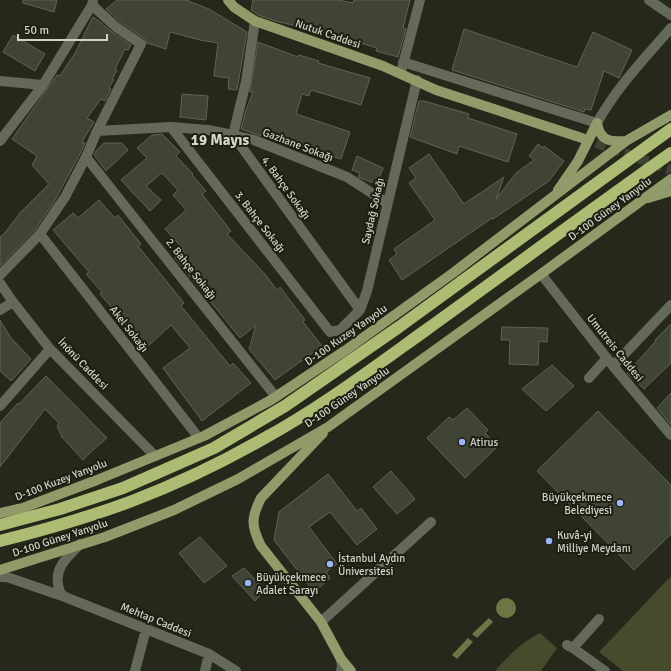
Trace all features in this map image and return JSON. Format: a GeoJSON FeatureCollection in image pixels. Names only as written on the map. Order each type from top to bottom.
{"type":"FeatureCollection","features":[{"type":"Feature","properties":{"kind":"highway"},"geometry":{"type":"LineString","coordinates":[[0,525],[60,509],[123,488],[214,448],[285,406],[399,327],[671,129]]}},
{"type":"Feature","properties":{"kind":"highway"},"geometry":{"type":"LineString","coordinates":[[0,541],[98,512],[169,486],[219,462],[287,425],[360,378],[671,153]]}},
{"type":"Feature","properties":{"kind":"main road","name":"Nutuk Caddesi"},"geometry":{"type":"LineString","coordinates":[[231,3],[255,21],[383,66],[417,80],[436,90],[582,135]]}},
{"type":"Feature","properties":{"kind":"main road","name":"D-100 Kuzey Yanyolu"},"geometry":{"type":"LineString","coordinates":[[0,513],[23,508],[97,480],[199,438],[276,397],[346,350],[453,273],[626,141],[671,115]]}},
{"type":"Feature","properties":{"kind":"main road"},"geometry":{"type":"LineString","coordinates":[[597,123],[600,134],[605,139],[614,142],[626,141]]}},
{"type":"Feature","properties":{"kind":"main road"},"geometry":{"type":"LineString","coordinates":[[552,198],[578,161],[597,123]]}},
{"type":"Feature","properties":{"kind":"main road","name":"D-100 Güney Yanyolu"},"geometry":{"type":"LineString","coordinates":[[0,570],[105,537],[174,510],[238,479],[328,427],[671,179]]}},
{"type":"Feature","properties":{"kind":"main road"},"geometry":{"type":"LineString","coordinates":[[642,200],[671,191]]}},
{"type":"Feature","properties":{"kind":"main road"},"geometry":{"type":"LineString","coordinates":[[328,427],[310,448],[261,498],[256,507],[253,519],[254,532],[261,546],[321,622],[341,659],[351,671]]}},
{"type":"Feature","properties":{"kind":"street"},"geometry":{"type":"LineString","coordinates":[[401,74],[420,0]]}},
{"type":"Feature","properties":{"kind":"street"},"geometry":{"type":"LineString","coordinates":[[649,0],[671,15]]}},
{"type":"Feature","properties":{"kind":"street"},"geometry":{"type":"LineString","coordinates":[[0,141],[43,85],[93,3],[120,30],[141,44],[65,197],[40,234],[0,275]]}},
{"type":"Feature","properties":{"kind":"street"},"geometry":{"type":"LineString","coordinates":[[233,135],[246,82],[255,21]]}},
{"type":"Feature","properties":{"kind":"street"},"geometry":{"type":"LineString","coordinates":[[403,62],[597,123],[612,98],[671,28]]}},
{"type":"Feature","properties":{"kind":"street","name":"Saydağ Sokağı"},"geometry":{"type":"LineString","coordinates":[[330,332],[340,330],[360,310],[366,291],[417,80]]}},
{"type":"Feature","properties":{"kind":"street"},"geometry":{"type":"LineString","coordinates":[[0,81],[43,85]]}},
{"type":"Feature","properties":{"kind":"street","name":"Gazhane Sokağı"},"geometry":{"type":"LineString","coordinates":[[97,132],[171,127],[208,130],[254,140],[347,176],[387,203]]}},
{"type":"Feature","properties":{"kind":"street","name":"3. Bahçe Sokağı"},"geometry":{"type":"LineString","coordinates":[[171,127],[330,332]]}},
{"type":"Feature","properties":{"kind":"street","name":"4. Bahçe Sokağı"},"geometry":{"type":"LineString","coordinates":[[233,135],[360,310]]}},
{"type":"Feature","properties":{"kind":"street","name":"2. Bahçe Sokağı"},"geometry":{"type":"LineString","coordinates":[[86,157],[276,397]]}},
{"type":"Feature","properties":{"kind":"street","name":"Akel Sokağı"},"geometry":{"type":"LineString","coordinates":[[40,234],[199,438]]}},
{"type":"Feature","properties":{"kind":"street","name":"Umutreis Caddesi"},"geometry":{"type":"LineString","coordinates":[[541,274],[610,362],[671,435]]}},
{"type":"Feature","properties":{"kind":"street","name":"İnönü Caddesi"},"geometry":{"type":"LineString","coordinates":[[0,283],[50,349],[155,456]]}},
{"type":"Feature","properties":{"kind":"street"},"geometry":{"type":"LineString","coordinates":[[0,310],[13,302]]}},
{"type":"Feature","properties":{"kind":"street"},"geometry":{"type":"LineString","coordinates":[[589,378],[610,362],[671,305]]}},
{"type":"Feature","properties":{"kind":"street"},"geometry":{"type":"LineString","coordinates":[[0,406],[50,349]]}},
{"type":"Feature","properties":{"kind":"street"},"geometry":{"type":"LineString","coordinates":[[321,622],[431,522]]}},
{"type":"Feature","properties":{"kind":"street"},"geometry":{"type":"LineString","coordinates":[[65,597],[59,590],[57,580],[59,570],[63,562],[80,544]]}},
{"type":"Feature","properties":{"kind":"street","name":"Mehtap Caddesi"},"geometry":{"type":"LineString","coordinates":[[0,577],[7,577],[65,597],[209,654],[236,671]]}},
{"type":"Feature","properties":{"kind":"street"},"geometry":{"type":"LineString","coordinates":[[599,618],[570,646],[605,671]]}},
{"type":"Feature","properties":{"kind":"street"},"geometry":{"type":"LineString","coordinates":[[135,671],[146,629]]}},
{"type":"Feature","properties":{"kind":"street"},"geometry":{"type":"LineString","coordinates":[[205,671],[209,654]]}},
{"type":"Feature","properties":{"kind":"street"},"geometry":{"type":"LineString","coordinates":[[341,659],[341,671]]}},
{"type":"Feature","properties":{"kind":"shaded area"},"geometry":{"type":"Polygon","coordinates":[[[671,576],[671,671],[623,671],[599,652],[671,576]]]}},
{"type":"Feature","properties":{"kind":"shaded area"},"geometry":{"type":"Polygon","coordinates":[[[502,598],[510,598],[516,604],[516,612],[510,618],[502,618],[496,612],[496,604],[502,598]]]}},
{"type":"Feature","properties":{"kind":"shaded area"},"geometry":{"type":"Polygon","coordinates":[[[489,618],[493,622],[477,638],[472,634],[489,618]]]}},
{"type":"Feature","properties":{"kind":"shaded area"},"geometry":{"type":"Polygon","coordinates":[[[540,633],[557,648],[541,671],[495,671],[527,640],[540,633]]]}},
{"type":"Feature","properties":{"kind":"shaded area"},"geometry":{"type":"Polygon","coordinates":[[[468,638],[473,642],[457,659],[452,655],[468,638]]]}},
{"type":"Feature","properties":{"kind":"building"},"geometry":{"type":"Polygon","coordinates":[[[23,0],[57,0],[54,12],[23,3],[23,0]]]}},
{"type":"Feature","properties":{"kind":"building"},"geometry":{"type":"Polygon","coordinates":[[[117,0],[186,0],[209,9],[247,32],[237,90],[228,89],[229,78],[214,76],[218,43],[170,32],[166,49],[147,43],[145,39],[120,22],[106,9],[117,0]]]}},
{"type":"Feature","properties":{"kind":"building"},"geometry":{"type":"Polygon","coordinates":[[[253,0],[338,0],[353,3],[354,0],[410,0],[403,28],[406,29],[398,57],[376,51],[377,48],[345,37],[275,21],[258,15],[251,10],[253,0]]]}},
{"type":"Feature","properties":{"kind":"building"},"geometry":{"type":"Polygon","coordinates":[[[93,17],[131,45],[128,50],[125,49],[115,69],[117,70],[112,79],[114,80],[109,87],[111,89],[105,101],[101,99],[87,118],[94,122],[82,142],[85,143],[80,154],[54,202],[35,230],[0,266],[0,237],[20,213],[49,184],[32,165],[37,156],[12,139],[57,75],[60,76],[75,53],[93,17]]]}},
{"type":"Feature","properties":{"kind":"building"},"geometry":{"type":"Polygon","coordinates":[[[464,29],[577,67],[593,32],[632,50],[619,78],[604,71],[591,110],[585,109],[584,112],[452,70],[464,29]]]}},
{"type":"Feature","properties":{"kind":"building"},"geometry":{"type":"Polygon","coordinates":[[[13,35],[45,54],[35,71],[3,52],[13,35]]]}},
{"type":"Feature","properties":{"kind":"building"},"geometry":{"type":"Polygon","coordinates":[[[258,42],[298,57],[299,55],[319,61],[318,63],[370,78],[361,105],[311,90],[309,96],[302,94],[296,114],[350,132],[341,159],[297,145],[297,143],[262,131],[261,136],[241,129],[253,92],[250,92],[258,42]]]}},
{"type":"Feature","properties":{"kind":"building"},"geometry":{"type":"Polygon","coordinates":[[[182,94],[208,96],[206,120],[180,117],[182,94]]]}},
{"type":"Feature","properties":{"kind":"building"},"geometry":{"type":"Polygon","coordinates":[[[419,101],[424,101],[469,114],[468,118],[517,134],[508,162],[459,146],[457,154],[410,137],[419,101]]]}},
{"type":"Feature","properties":{"kind":"building"},"geometry":{"type":"Polygon","coordinates":[[[162,134],[180,152],[176,156],[206,191],[202,194],[231,231],[227,234],[264,273],[277,290],[280,287],[305,320],[303,322],[322,346],[275,380],[249,349],[256,325],[240,338],[175,258],[184,250],[165,229],[186,210],[173,195],[178,190],[162,173],[146,186],[161,200],[150,211],[121,180],[147,158],[137,148],[152,135],[162,134]]]}},
{"type":"Feature","properties":{"kind":"building"},"geometry":{"type":"Polygon","coordinates":[[[104,143],[122,143],[128,150],[106,171],[94,155],[104,143]]]}},
{"type":"Feature","properties":{"kind":"building"},"geometry":{"type":"Polygon","coordinates":[[[538,144],[543,148],[544,146],[564,161],[549,181],[402,280],[389,260],[397,254],[394,249],[435,220],[409,183],[416,178],[409,168],[429,154],[464,204],[504,177],[496,199],[516,173],[534,160],[529,156],[538,144]]]}},
{"type":"Feature","properties":{"kind":"building"},"geometry":{"type":"Polygon","coordinates":[[[357,156],[383,168],[377,184],[358,177],[360,173],[352,170],[357,156]]]}},
{"type":"Feature","properties":{"kind":"building"},"geometry":{"type":"Polygon","coordinates":[[[99,200],[115,218],[118,215],[141,244],[138,246],[184,303],[181,306],[230,366],[233,363],[251,383],[202,421],[163,368],[190,348],[171,325],[146,348],[100,294],[102,292],[86,274],[89,272],[53,230],[73,213],[78,218],[99,200]]]}},
{"type":"Feature","properties":{"kind":"building"},"geometry":{"type":"Polygon","coordinates":[[[0,320],[11,338],[31,359],[11,381],[0,371],[0,320]]]}},
{"type":"Feature","properties":{"kind":"building"},"geometry":{"type":"Polygon","coordinates":[[[671,324],[671,363],[644,389],[627,373],[656,341],[655,340],[671,324]]]}},
{"type":"Feature","properties":{"kind":"building"},"geometry":{"type":"Polygon","coordinates":[[[502,327],[548,328],[547,342],[539,341],[538,365],[509,364],[510,340],[501,340],[502,327]]]}},
{"type":"Feature","properties":{"kind":"building"},"geometry":{"type":"Polygon","coordinates":[[[552,365],[574,386],[546,411],[522,389],[552,365]]]}},
{"type":"Feature","properties":{"kind":"building"},"geometry":{"type":"Polygon","coordinates":[[[46,376],[107,438],[83,460],[62,437],[57,426],[59,423],[45,409],[0,467],[0,423],[46,376]]]}},
{"type":"Feature","properties":{"kind":"building"},"geometry":{"type":"Polygon","coordinates":[[[671,393],[671,425],[657,408],[671,393]]]}},
{"type":"Feature","properties":{"kind":"building","name":"Atirus"},"geometry":{"type":"Polygon","coordinates":[[[467,408],[488,430],[485,433],[498,446],[465,478],[427,438],[449,417],[453,420],[467,408]]]}},
{"type":"Feature","properties":{"kind":"building","name":"Büyükçekmece Belediyesi"},"geometry":{"type":"Polygon","coordinates":[[[598,411],[671,485],[671,534],[634,570],[537,471],[598,411]]]}},
{"type":"Feature","properties":{"kind":"building"},"geometry":{"type":"Polygon","coordinates":[[[391,471],[415,499],[397,514],[373,487],[391,471]]]}},
{"type":"Feature","properties":{"kind":"building"},"geometry":{"type":"Polygon","coordinates":[[[328,474],[357,511],[361,508],[377,529],[357,545],[330,512],[309,527],[337,564],[326,572],[330,578],[314,592],[274,540],[279,512],[328,474]]]}},
{"type":"Feature","properties":{"kind":"building"},"geometry":{"type":"Polygon","coordinates":[[[200,537],[227,566],[204,583],[179,553],[200,537]]]}},
{"type":"Feature","properties":{"kind":"building","name":"Büyükçekmece Adalet Sarayı"},"geometry":{"type":"Polygon","coordinates":[[[244,568],[265,590],[255,601],[232,576],[244,568]]]}},
{"type":"Feature","properties":{"kind":"tunnel"},"geometry":{"type":"LineString","coordinates":[[582,138],[671,170]]}},
{"type":"Feature","properties":{"kind":"place","name":"Atirus"},"geometry":{"type":"Point","coordinates":[462,442]}},
{"type":"Feature","properties":{"kind":"place","name":"Büyükçekmece Belediyesi"},"geometry":{"type":"Point","coordinates":[620,503]}},
{"type":"Feature","properties":{"kind":"place","name":"Kuvâ-yi Milliye Meydanı"},"geometry":{"type":"Point","coordinates":[549,541]}},
{"type":"Feature","properties":{"kind":"place","name":"İstanbul Aydın Üniversitesi"},"geometry":{"type":"Point","coordinates":[330,564]}},
{"type":"Feature","properties":{"kind":"place","name":"Büyükçekmece Adalet Sarayı"},"geometry":{"type":"Point","coordinates":[248,583]}},
{"type":"Feature","properties":{"kind":"district","name":"19 Mayıs"},"geometry":{"type":"Point","coordinates":[220,140]}}]}
